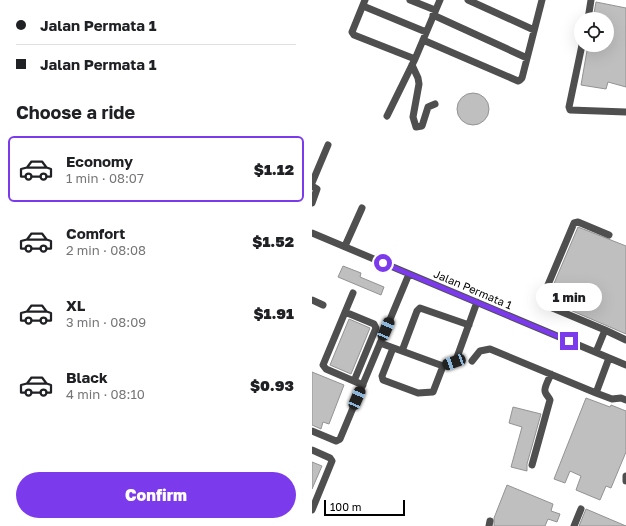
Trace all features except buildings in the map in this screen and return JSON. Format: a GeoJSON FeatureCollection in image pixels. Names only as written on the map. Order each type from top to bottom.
{"type":"FeatureCollection","features":[{"type":"Feature","properties":{"kind":"street"},"geometry":{"type":"LineString","coordinates":[[410,0],[527,58]]}},
{"type":"Feature","properties":{"kind":"street"},"geometry":{"type":"LineString","coordinates":[[387,116],[413,62],[440,0]]}},
{"type":"Feature","properties":{"kind":"street"},"geometry":{"type":"LineString","coordinates":[[468,0],[534,30]]}},
{"type":"Feature","properties":{"kind":"street"},"geometry":{"type":"LineString","coordinates":[[589,12],[592,0]]}},
{"type":"Feature","properties":{"kind":"street"},"geometry":{"type":"LineString","coordinates":[[423,40],[518,81],[522,78],[534,30],[539,1]]}},
{"type":"Feature","properties":{"kind":"street"},"geometry":{"type":"LineString","coordinates":[[426,32],[364,3],[352,32],[354,35],[413,62],[418,78],[414,118],[416,127],[422,126],[428,107],[435,104]]}},
{"type":"Feature","properties":{"kind":"street"},"geometry":{"type":"LineString","coordinates":[[581,52],[569,107],[570,110],[626,112]]}},
{"type":"Feature","properties":{"kind":"street"},"geometry":{"type":"LineString","coordinates":[[312,203],[317,189],[312,184],[328,145]]}},
{"type":"Feature","properties":{"kind":"street"},"geometry":{"type":"LineString","coordinates":[[345,246],[362,208]]}},
{"type":"Feature","properties":{"kind":"street"},"geometry":{"type":"LineString","coordinates":[[609,235],[578,222],[574,223],[542,299],[543,304],[626,340]]}},
{"type":"Feature","properties":{"kind":"street","name":"Jalan Permata 1"},"geometry":{"type":"LineString","coordinates":[[312,233],[626,365]]}},
{"type":"Feature","properties":{"kind":"street"},"geometry":{"type":"LineString","coordinates":[[312,431],[336,441],[340,439],[409,274]]}},
{"type":"Feature","properties":{"kind":"street"},"geometry":{"type":"LineString","coordinates":[[353,293],[323,365],[326,369],[363,385]]}},
{"type":"Feature","properties":{"kind":"street"},"geometry":{"type":"LineString","coordinates":[[312,300],[323,305]]}},
{"type":"Feature","properties":{"kind":"street"},"geometry":{"type":"LineString","coordinates":[[380,343],[443,366],[454,362],[477,302]]}},
{"type":"Feature","properties":{"kind":"street"},"geometry":{"type":"LineString","coordinates":[[402,351],[417,311],[420,308],[469,325]]}},
{"type":"Feature","properties":{"kind":"street"},"geometry":{"type":"LineString","coordinates":[[345,312],[374,324],[376,328],[354,381]]}},
{"type":"Feature","properties":{"kind":"street"},"geometry":{"type":"LineString","coordinates":[[596,352],[605,330]]}},
{"type":"Feature","properties":{"kind":"street"},"geometry":{"type":"LineString","coordinates":[[393,348],[382,376],[383,380],[418,393],[433,392],[443,366]]}},
{"type":"Feature","properties":{"kind":"street"},"geometry":{"type":"LineString","coordinates":[[472,361],[480,351],[490,349],[612,399],[621,398],[626,400]]}},
{"type":"Feature","properties":{"kind":"street"},"geometry":{"type":"LineString","coordinates":[[596,393],[609,358]]}},
{"type":"Feature","properties":{"kind":"street"},"geometry":{"type":"LineString","coordinates":[[532,465],[550,400],[544,390],[551,374]]}},
{"type":"Feature","properties":{"kind":"street"},"geometry":{"type":"LineString","coordinates":[[312,450],[330,458],[332,461],[312,510]]}},
{"type":"Feature","properties":{"kind":"street"},"geometry":{"type":"LineString","coordinates":[[626,476],[626,481]]}},
{"type":"Feature","properties":{"kind":"street"},"geometry":{"type":"LineString","coordinates":[[574,526],[581,509]]}},
{"type":"Feature","properties":{"kind":"route"},"geometry":{"type":"LineString","coordinates":[[383,263],[569,341]]}}]}
